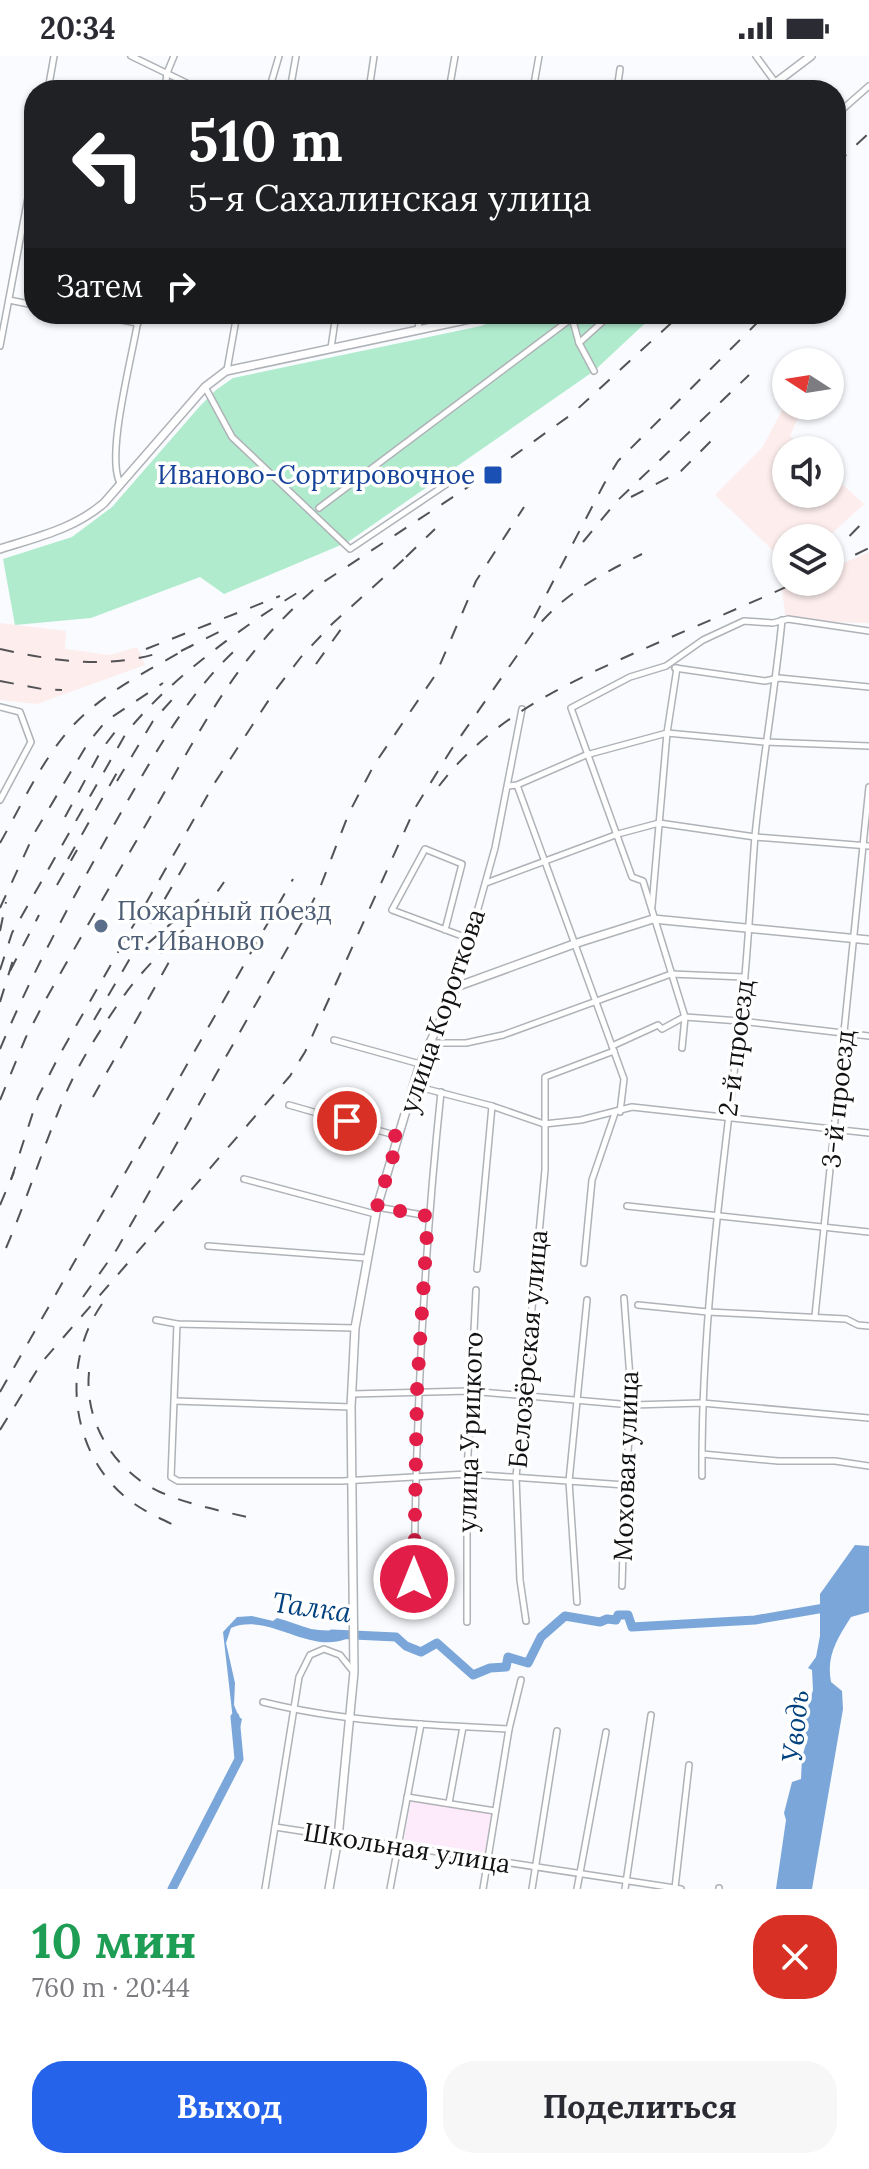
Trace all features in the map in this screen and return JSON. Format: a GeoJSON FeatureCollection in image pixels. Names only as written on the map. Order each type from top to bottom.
{"type":"FeatureCollection","features":[{"type":"Feature","properties":{"kind":"main road"},"geometry":{"type":"LineString","coordinates":[[785,80],[811,56]]}},
{"type":"Feature","properties":{"kind":"main road"},"geometry":{"type":"LineString","coordinates":[[0,549],[70,527],[88,517],[205,387],[226,371],[446,324]]}},
{"type":"Feature","properties":{"kind":"main road"},"geometry":{"type":"LineString","coordinates":[[456,987],[652,915],[869,940]]}},
{"type":"Feature","properties":{"kind":"main road","name":"улица Короткова"},"geometry":{"type":"LineString","coordinates":[[329,1889],[338,1838],[354,1672],[351,1407],[355,1328],[376,1210],[420,1064],[456,987]]}},
{"type":"Feature","properties":{"kind":"street"},"geometry":{"type":"LineString","coordinates":[[50,80],[54,56]]}},
{"type":"Feature","properties":{"kind":"street"},"geometry":{"type":"LineString","coordinates":[[131,56],[181,80]]}},
{"type":"Feature","properties":{"kind":"street"},"geometry":{"type":"LineString","coordinates":[[166,80],[174,56]]}},
{"type":"Feature","properties":{"kind":"street"},"geometry":{"type":"LineString","coordinates":[[272,80],[279,56]]}},
{"type":"Feature","properties":{"kind":"street"},"geometry":{"type":"LineString","coordinates":[[292,80],[296,56]]}},
{"type":"Feature","properties":{"kind":"street"},"geometry":{"type":"LineString","coordinates":[[370,80],[374,56]]}},
{"type":"Feature","properties":{"kind":"street"},"geometry":{"type":"LineString","coordinates":[[451,80],[455,56]]}},
{"type":"Feature","properties":{"kind":"street"},"geometry":{"type":"LineString","coordinates":[[535,80],[539,56]]}},
{"type":"Feature","properties":{"kind":"street"},"geometry":{"type":"LineString","coordinates":[[756,56],[774,80]]}},
{"type":"Feature","properties":{"kind":"street"},"geometry":{"type":"LineString","coordinates":[[618,80],[620,69]]}},
{"type":"Feature","properties":{"kind":"street"},"geometry":{"type":"LineString","coordinates":[[846,106],[869,86]]}},
{"type":"Feature","properties":{"kind":"street"},"geometry":{"type":"LineString","coordinates":[[0,346],[24,220]]}},
{"type":"Feature","properties":{"kind":"street"},"geometry":{"type":"LineString","coordinates":[[9,300],[24,303]]}},
{"type":"Feature","properties":{"kind":"street"},"geometry":{"type":"LineString","coordinates":[[120,483],[116,474],[118,427],[138,324]]}},
{"type":"Feature","properties":{"kind":"street"},"geometry":{"type":"LineString","coordinates":[[226,371],[235,324]]}},
{"type":"Feature","properties":{"kind":"street"},"geometry":{"type":"LineString","coordinates":[[331,349],[335,324]]}},
{"type":"Feature","properties":{"kind":"street"},"geometry":{"type":"LineString","coordinates":[[418,330],[419,324]]}},
{"type":"Feature","properties":{"kind":"street"},"geometry":{"type":"LineString","coordinates":[[319,508],[560,324]]}},
{"type":"Feature","properties":{"kind":"street"},"geometry":{"type":"LineString","coordinates":[[573,324],[579,343],[594,371]]}},
{"type":"Feature","properties":{"kind":"street"},"geometry":{"type":"LineString","coordinates":[[579,343],[600,324]]}},
{"type":"Feature","properties":{"kind":"street"},"geometry":{"type":"LineString","coordinates":[[205,387],[232,437],[350,549],[454,479]]}},
{"type":"Feature","properties":{"kind":"street"},"geometry":{"type":"LineString","coordinates":[[682,1048],[685,1017],[643,881],[632,877],[571,708],[630,677],[666,666],[703,640],[744,621],[788,619],[869,631]]}},
{"type":"Feature","properties":{"kind":"street","name":"2-й проезд"},"geometry":{"type":"LineString","coordinates":[[702,1476],[702,1403],[708,1312],[740,1021],[765,742],[782,621]]}},
{"type":"Feature","properties":{"kind":"street"},"geometry":{"type":"LineString","coordinates":[[666,666],[765,681],[774,679],[869,687]]}},
{"type":"Feature","properties":{"kind":"street"},"geometry":{"type":"LineString","coordinates":[[652,915],[667,733],[677,668]]}},
{"type":"Feature","properties":{"kind":"street"},"geometry":{"type":"LineString","coordinates":[[0,707],[20,712],[31,742],[0,800]]}},
{"type":"Feature","properties":{"kind":"street","name":"улица Короткова"},"geometry":{"type":"LineString","coordinates":[[456,987],[486,883],[522,709]]}},
{"type":"Feature","properties":{"kind":"street"},"geometry":{"type":"LineString","coordinates":[[508,786],[586,755],[667,733],[765,742],[869,746]]}},
{"type":"Feature","properties":{"kind":"street"},"geometry":{"type":"LineString","coordinates":[[517,785],[624,1079],[618,1112],[592,1180],[584,1263]]}},
{"type":"Feature","properties":{"kind":"street","name":"3-й проезд"},"geometry":{"type":"LineString","coordinates":[[815,1316],[866,845],[869,787]]}},
{"type":"Feature","properties":{"kind":"street"},"geometry":{"type":"LineString","coordinates":[[486,883],[618,834],[659,823],[755,837],[866,845]]}},
{"type":"Feature","properties":{"kind":"street"},"geometry":{"type":"LineString","coordinates":[[445,930],[462,864],[425,849],[392,910],[445,930],[470,939]]}},
{"type":"Feature","properties":{"kind":"street"},"geometry":{"type":"LineString","coordinates":[[430,1043],[466,1043],[503,1035],[671,974],[744,977]]}},
{"type":"Feature","properties":{"kind":"street"},"geometry":{"type":"LineString","coordinates":[[613,1048],[658,1025],[662,1029],[685,1017],[869,1036]]}},
{"type":"Feature","properties":{"kind":"street"},"geometry":{"type":"LineString","coordinates":[[334,1040],[420,1064]]}},
{"type":"Feature","properties":{"kind":"street","name":"Белозёрская улица"},"geometry":{"type":"LineString","coordinates":[[526,1621],[520,1580],[516,1477],[545,1170],[545,1077],[613,1048]]}},
{"type":"Feature","properties":{"kind":"street"},"geometry":{"type":"LineString","coordinates":[[415,1086],[492,1106],[544,1124],[632,1107],[869,1133]]}},
{"type":"Feature","properties":{"kind":"street"},"geometry":{"type":"LineString","coordinates":[[414,1605],[417,1390],[428,1216],[441,1092]]}},
{"type":"Feature","properties":{"kind":"street"},"geometry":{"type":"LineString","coordinates":[[289,1105],[399,1137]]}},
{"type":"Feature","properties":{"kind":"street"},"geometry":{"type":"LineString","coordinates":[[477,1269],[492,1106]]}},
{"type":"Feature","properties":{"kind":"street"},"geometry":{"type":"LineString","coordinates":[[244,1179],[376,1210],[428,1216]]}},
{"type":"Feature","properties":{"kind":"street"},"geometry":{"type":"LineString","coordinates":[[627,1206],[869,1232]]}},
{"type":"Feature","properties":{"kind":"street"},"geometry":{"type":"LineString","coordinates":[[208,1246],[366,1258]]}},
{"type":"Feature","properties":{"kind":"street","name":"улица Урицкого"},"geometry":{"type":"LineString","coordinates":[[467,1622],[469,1391],[476,1290]]}},
{"type":"Feature","properties":{"kind":"street","name":"Моховая улица"},"geometry":{"type":"LineString","coordinates":[[622,1586],[625,1485],[632,1405],[624,1298]]}},
{"type":"Feature","properties":{"kind":"street"},"geometry":{"type":"LineString","coordinates":[[577,1602],[569,1481],[587,1300]]}},
{"type":"Feature","properties":{"kind":"street"},"geometry":{"type":"LineString","coordinates":[[638,1305],[708,1312],[815,1316],[846,1319],[869,1326]]}},
{"type":"Feature","properties":{"kind":"street"},"geometry":{"type":"LineString","coordinates":[[156,1320],[177,1324],[355,1328]]}},
{"type":"Feature","properties":{"kind":"street"},"geometry":{"type":"LineString","coordinates":[[177,1324],[171,1477],[178,1481],[467,1474],[625,1485]]}},
{"type":"Feature","properties":{"kind":"street"},"geometry":{"type":"LineString","coordinates":[[352,1394],[469,1391],[632,1405],[702,1403],[869,1418]]}},
{"type":"Feature","properties":{"kind":"street"},"geometry":{"type":"LineString","coordinates":[[175,1401],[351,1407]]}},
{"type":"Feature","properties":{"kind":"street"},"geometry":{"type":"LineString","coordinates":[[702,1454],[778,1461],[835,1461],[869,1466]]}},
{"type":"Feature","properties":{"kind":"street"},"geometry":{"type":"LineString","coordinates":[[265,1889],[299,1677],[310,1655],[324,1649],[340,1655],[354,1672]]}},
{"type":"Feature","properties":{"kind":"street"},"geometry":{"type":"LineString","coordinates":[[483,1889],[509,1729],[521,1680]]}},
{"type":"Feature","properties":{"kind":"street"},"geometry":{"type":"LineString","coordinates":[[263,1702],[351,1717],[509,1729]]}},
{"type":"Feature","properties":{"kind":"street"},"geometry":{"type":"LineString","coordinates":[[625,1889],[651,1715]]}},
{"type":"Feature","properties":{"kind":"street"},"geometry":{"type":"LineString","coordinates":[[390,1889],[421,1724]]}},
{"type":"Feature","properties":{"kind":"street"},"geometry":{"type":"LineString","coordinates":[[449,1803],[463,1727]]}},
{"type":"Feature","properties":{"kind":"street"},"geometry":{"type":"LineString","coordinates":[[532,1889],[557,1731]]}},
{"type":"Feature","properties":{"kind":"street"},"geometry":{"type":"LineString","coordinates":[[577,1889],[606,1732]]}},
{"type":"Feature","properties":{"kind":"street"},"geometry":{"type":"LineString","coordinates":[[677,1889],[689,1765]]}},
{"type":"Feature","properties":{"kind":"street"},"geometry":{"type":"LineString","coordinates":[[407,1797],[495,1811]]}},
{"type":"Feature","properties":{"kind":"street","name":"Школьная улица"},"geometry":{"type":"LineString","coordinates":[[275,1827],[677,1889]]}},
{"type":"Feature","properties":{"kind":"shaded area"},"geometry":{"type":"Polygon","coordinates":[[[777,420],[797,420],[790,436],[772,436],[772,508],[844,508],[844,486],[864,504],[842,524],[772,524],[772,550],[715,495],[762,448],[777,420]]]}},
{"type":"Feature","properties":{"kind":"shaded area"},"geometry":{"type":"Polygon","coordinates":[[[869,552],[869,623],[786,621],[783,596],[844,596],[844,563],[869,552]]]}},
{"type":"Feature","properties":{"kind":"shaded area"},"geometry":{"type":"Polygon","coordinates":[[[0,623],[66,631],[65,649],[110,655],[137,647],[145,665],[37,704],[0,700],[0,623]]]}},
{"type":"Feature","properties":{"kind":"shaded area"},"geometry":{"type":"Polygon","coordinates":[[[411,1799],[492,1812],[485,1853],[404,1840],[411,1799]]]}},
{"type":"Feature","properties":{"kind":"green space"},"geometry":{"type":"Polygon","coordinates":[[[644,324],[594,371],[348,542],[224,594],[200,577],[91,618],[15,625],[3,559],[72,537],[112,507],[200,406],[233,378],[481,326],[644,324]]]}},
{"type":"Feature","properties":{"kind":"water","name":"Уводь"},"geometry":{"type":"Polygon","coordinates":[[[855,1545],[869,1546],[869,1612],[851,1617],[831,1656],[831,1682],[842,1691],[843,1709],[812,1889],[776,1889],[786,1820],[784,1813],[792,1782],[801,1779],[802,1757],[808,1737],[802,1727],[813,1690],[812,1670],[808,1668],[816,1657],[820,1636],[820,1594],[855,1545]]]}},
{"type":"Feature","properties":{"kind":"water"},"geometry":{"type":"Polygon","coordinates":[[[252,1616],[273,1621],[277,1618],[311,1629],[345,1631],[346,1639],[317,1641],[259,1625],[245,1624],[231,1628],[226,1643],[235,1683],[234,1705],[242,1719],[239,1732],[233,1720],[223,1632],[237,1617],[252,1616]]]}},
{"type":"Feature","properties":{"kind":"waterway","name":"Талка"},"geometry":{"type":"LineString","coordinates":[[332,1634],[396,1637],[406,1646],[421,1652],[437,1643],[473,1675],[490,1668],[506,1667],[508,1657],[528,1663],[541,1637],[565,1616],[600,1622],[616,1620],[618,1615],[628,1615],[632,1627],[755,1620],[830,1607]]}},
{"type":"Feature","properties":{"kind":"waterway","name":"Талка"},"geometry":{"type":"LineString","coordinates":[[172,1889],[239,1759],[235,1717]]}},
{"type":"Feature","properties":{"kind":"railway"},"geometry":{"type":"LineString","coordinates":[[846,155],[869,133]]}},
{"type":"Feature","properties":{"kind":"railway"},"geometry":{"type":"LineString","coordinates":[[0,1100],[26,1037],[46,999],[191,746],[226,689],[267,636],[319,585],[491,472],[572,414],[670,324]]}},
{"type":"Feature","properties":{"kind":"railway"},"geometry":{"type":"LineString","coordinates":[[534,618],[618,461],[756,324]]}},
{"type":"Feature","properties":{"kind":"railway"},"geometry":{"type":"LineString","coordinates":[[583,542],[617,501],[749,375]]}},
{"type":"Feature","properties":{"kind":"railway"},"geometry":{"type":"LineString","coordinates":[[631,497],[681,471],[718,434]]}},
{"type":"Feature","properties":{"kind":"railway"},"geometry":{"type":"LineString","coordinates":[[83,1297],[117,1249],[304,919],[349,813],[374,765],[436,674],[476,581],[524,507]]}},
{"type":"Feature","properties":{"kind":"railway"},"geometry":{"type":"LineString","coordinates":[[844,542],[869,516]]}},
{"type":"Feature","properties":{"kind":"railway"},"geometry":{"type":"LineString","coordinates":[[406,557],[435,529]]}},
{"type":"Feature","properties":{"kind":"railway"},"geometry":{"type":"LineString","coordinates":[[844,560],[869,548]]}},
{"type":"Feature","properties":{"kind":"railway"},"geometry":{"type":"LineString","coordinates":[[11,1180],[38,1097],[60,1054],[214,784],[274,692],[301,657],[332,624],[413,551]]}},
{"type":"Feature","properties":{"kind":"railway"},"geometry":{"type":"LineString","coordinates":[[0,1430],[42,1362],[290,1076],[305,1052],[415,808],[451,750],[537,627],[572,594],[642,554]]}},
{"type":"Feature","properties":{"kind":"railway"},"geometry":{"type":"LineString","coordinates":[[0,970],[12,933],[125,735],[181,677],[297,593]]}},
{"type":"Feature","properties":{"kind":"railway"},"geometry":{"type":"LineString","coordinates":[[439,786],[482,740],[560,688],[772,593]]}},
{"type":"Feature","properties":{"kind":"railway"},"geometry":{"type":"LineString","coordinates":[[146,649],[280,596]]}},
{"type":"Feature","properties":{"kind":"railway"},"geometry":{"type":"LineString","coordinates":[[316,664],[344,625]]}},
{"type":"Feature","properties":{"kind":"railway"},"geometry":{"type":"LineString","coordinates":[[181,651],[231,626]]}},
{"type":"Feature","properties":{"kind":"railway"},"geometry":{"type":"LineString","coordinates":[[0,1049],[56,931],[146,770],[174,724],[206,681],[243,643]]}},
{"type":"Feature","properties":{"kind":"railway"},"geometry":{"type":"LineString","coordinates":[[0,843],[49,757],[81,717],[126,684],[191,646]]}},
{"type":"Feature","properties":{"kind":"railway"},"geometry":{"type":"LineString","coordinates":[[0,649],[80,662],[119,661],[159,653]]}},
{"type":"Feature","properties":{"kind":"railway"},"geometry":{"type":"LineString","coordinates":[[0,681],[62,690]]}},
{"type":"Feature","properties":{"kind":"railway"},"geometry":{"type":"LineString","coordinates":[[0,908],[35,832],[88,743],[106,721],[163,683]]}},
{"type":"Feature","properties":{"kind":"railway"},"geometry":{"type":"LineString","coordinates":[[117,781],[153,721],[178,693]]}},
{"type":"Feature","properties":{"kind":"railway"},"geometry":{"type":"LineString","coordinates":[[65,817],[102,749],[118,728]]}},
{"type":"Feature","properties":{"kind":"railway"},"geometry":{"type":"LineString","coordinates":[[68,859],[119,769]]}},
{"type":"Feature","properties":{"kind":"railway"},"geometry":{"type":"LineString","coordinates":[[57,885],[77,850]]}},
{"type":"Feature","properties":{"kind":"railway"},"geometry":{"type":"LineString","coordinates":[[94,1020],[191,854]]}},
{"type":"Feature","properties":{"kind":"railway"},"geometry":{"type":"LineString","coordinates":[[0,1392],[293,879]]}},
{"type":"Feature","properties":{"kind":"railway"},"geometry":{"type":"LineString","coordinates":[[6,1248],[66,1093],[92,1044],[147,967],[213,898],[224,882]]}},
{"type":"Feature","properties":{"kind":"railway"},"geometry":{"type":"LineString","coordinates":[[146,945],[203,896]]}},
{"type":"Feature","properties":{"kind":"railway"},"geometry":{"type":"LineString","coordinates":[[0,931],[6,902]]}},
{"type":"Feature","properties":{"kind":"railway"},"geometry":{"type":"LineString","coordinates":[[10,971],[39,915]]}},
{"type":"Feature","properties":{"kind":"railway"},"geometry":{"type":"LineString","coordinates":[[93,1097],[182,939]]}},
{"type":"Feature","properties":{"kind":"railway"},"geometry":{"type":"LineString","coordinates":[[0,1002],[13,960]]}},
{"type":"Feature","properties":{"kind":"railway"},"geometry":{"type":"LineString","coordinates":[[0,1205],[14,1172]]}},
{"type":"Feature","properties":{"kind":"railway"},"geometry":{"type":"LineString","coordinates":[[102,1304],[89,1327],[81,1351],[77,1403],[82,1429],[91,1453],[105,1476],[123,1495],[142,1509],[176,1526]]}},
{"type":"Feature","properties":{"kind":"railway"},"geometry":{"type":"LineString","coordinates":[[89,1372],[89,1391],[97,1426],[105,1443],[129,1471],[171,1497],[255,1519]]}},
{"type":"Feature","properties":{"kind":"place","name":"Иваново-Сортировочное"},"geometry":{"type":"Point","coordinates":[493,475]}},
{"type":"Feature","properties":{"kind":"place","name":"Пожарный поезд ст. Иваново"},"geometry":{"type":"Point","coordinates":[101,926]}},
{"type":"Feature","properties":{"kind":"route"},"geometry":{"type":"LineString","coordinates":[[347,1121],[399,1137],[377,1207],[428,1216],[417,1390],[414,1579]]}}]}
